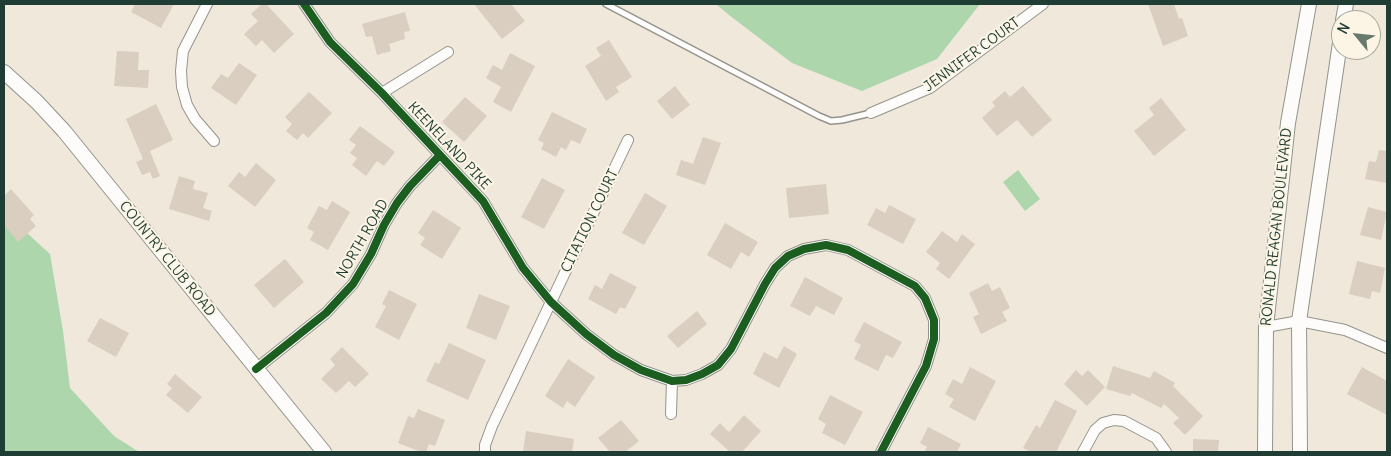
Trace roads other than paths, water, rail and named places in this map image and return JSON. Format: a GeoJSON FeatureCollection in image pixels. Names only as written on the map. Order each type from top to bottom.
{"type":"FeatureCollection","features":[{"type":"Feature","properties":{"kind":"main road","name":"RONALD REAGAN BOULEVARD"},"geometry":{"type":"LineString","coordinates":[[1265,452],[1266,327],[1288,123],[1309,4]]}},
{"type":"Feature","properties":{"kind":"main road"},"geometry":{"type":"LineString","coordinates":[[1300,452],[1298,321],[1337,60]]}},
{"type":"Feature","properties":{"kind":"main road","name":"COUNTRY CLUB ROAD"},"geometry":{"type":"LineString","coordinates":[[4,72],[37,102],[64,132],[324,452]]}},
{"type":"Feature","properties":{"kind":"street"},"geometry":{"type":"LineString","coordinates":[[207,4],[184,51],[181,71],[182,87],[187,105],[195,119],[214,141]]}},
{"type":"Feature","properties":{"kind":"street","name":"KEENELAND PIKE"},"geometry":{"type":"LineString","coordinates":[[304,4],[330,42],[382,93],[483,201],[523,268],[551,302],[586,334],[614,355],[641,370],[658,377],[686,380],[718,365],[731,349],[775,268],[788,256],[804,249],[826,245],[848,250],[915,286],[925,298],[934,320],[934,339],[926,366],[881,452]]}},
{"type":"Feature","properties":{"kind":"street","name":"JENNIFER COURT"},"geometry":{"type":"LineString","coordinates":[[871,113],[930,88],[1042,4]]}},
{"type":"Feature","properties":{"kind":"street"},"geometry":{"type":"LineString","coordinates":[[382,93],[448,52]]}},
{"type":"Feature","properties":{"kind":"street","name":"CITATION COURT"},"geometry":{"type":"LineString","coordinates":[[551,302],[628,140]]}},
{"type":"Feature","properties":{"kind":"street","name":"NORTH ROAD"},"geometry":{"type":"LineString","coordinates":[[256,369],[326,313],[353,284],[397,203],[410,186],[440,155]]}},
{"type":"Feature","properties":{"kind":"street"},"geometry":{"type":"LineString","coordinates":[[485,452],[485,446],[492,426],[551,302]]}},
{"type":"Feature","properties":{"kind":"street"},"geometry":{"type":"LineString","coordinates":[[1266,327],[1298,321],[1345,330],[1387,348]]}},
{"type":"Feature","properties":{"kind":"street"},"geometry":{"type":"LineString","coordinates":[[671,414],[672,380]]}},
{"type":"Feature","properties":{"kind":"street"},"geometry":{"type":"LineString","coordinates":[[1083,452],[1095,430],[1103,423],[1114,420],[1124,421],[1156,438],[1166,452]]}},
{"type":"Feature","properties":{"kind":"lane"},"geometry":{"type":"LineString","coordinates":[[606,4],[831,121],[871,113]]}}]}
